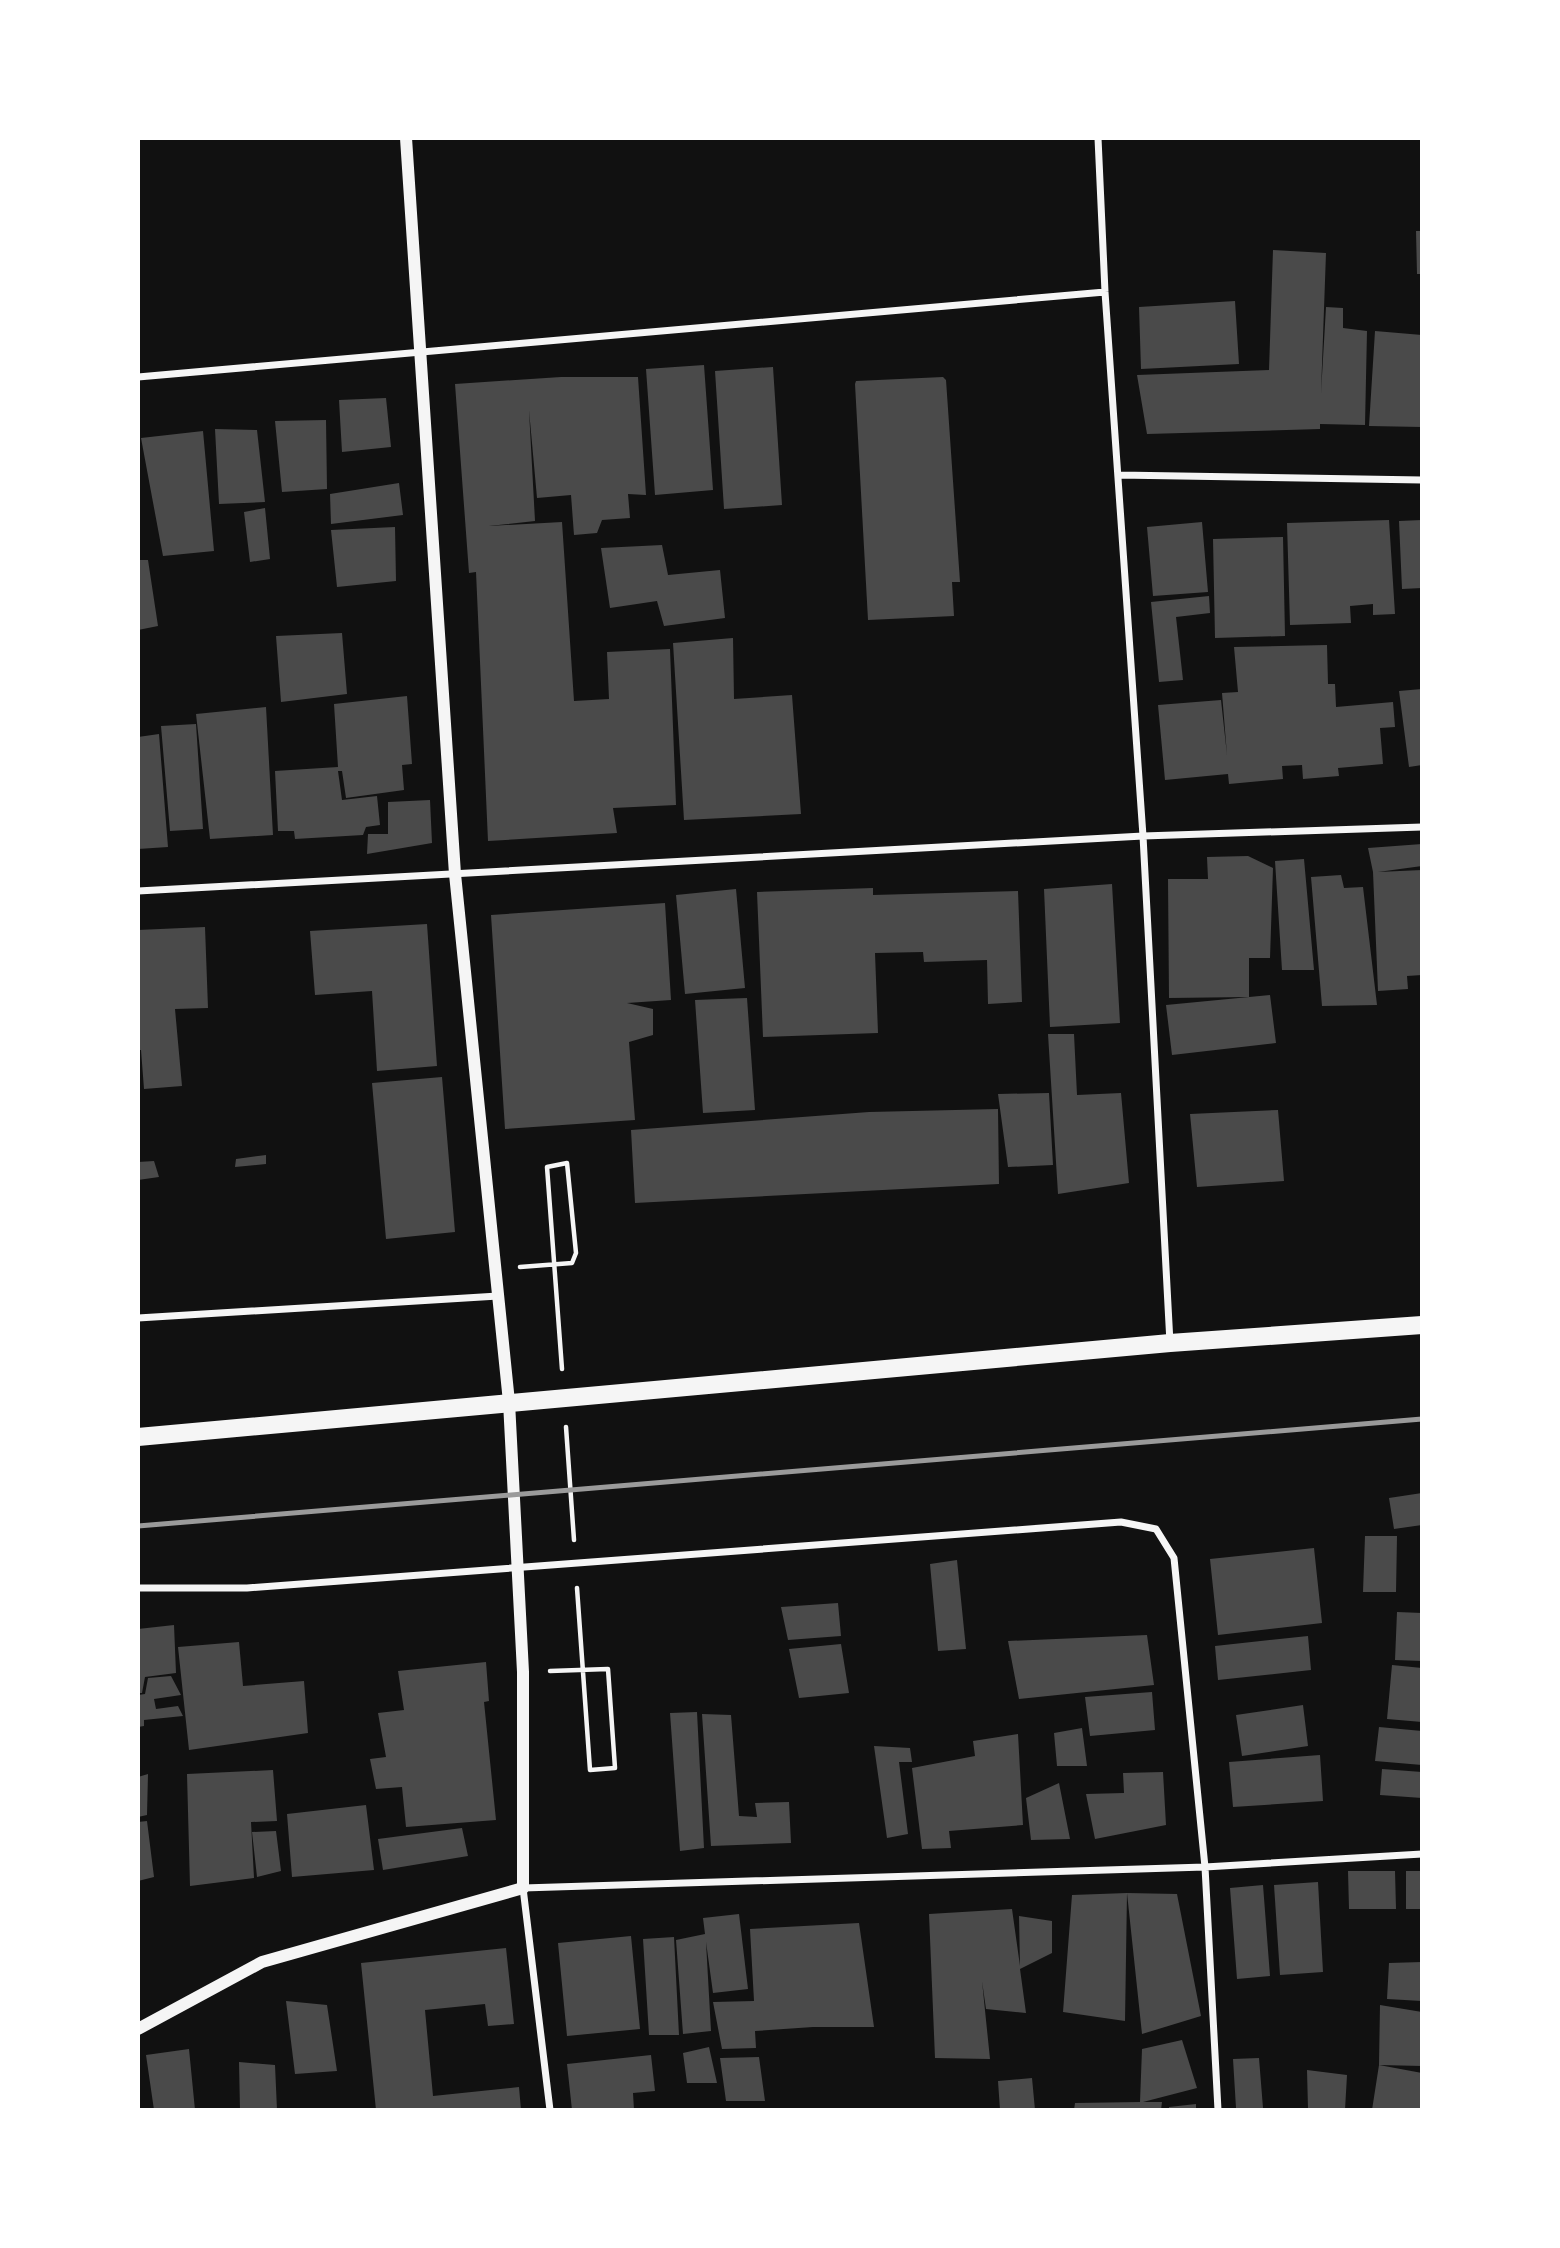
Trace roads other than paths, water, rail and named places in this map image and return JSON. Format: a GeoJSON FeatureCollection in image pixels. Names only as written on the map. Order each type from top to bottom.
{"type":"FeatureCollection","features":[{"type":"Feature","properties":{"kind":"main road"},"geometry":{"type":"LineString","coordinates":[[138,1437],[1170,1343],[1422,1325]]}},
{"type":"Feature","properties":{"kind":"street"},"geometry":{"type":"LineString","coordinates":[[407,138],[455,874],[509,1402],[523,1672],[523,1888],[550,2110]]}},
{"type":"Feature","properties":{"kind":"street"},"geometry":{"type":"LineString","coordinates":[[1098,138],[1105,292],[1143,836],[1170,1343]]}},
{"type":"Feature","properties":{"kind":"street"},"geometry":{"type":"LineString","coordinates":[[138,377],[1105,292]]}},
{"type":"Feature","properties":{"kind":"street"},"geometry":{"type":"LineString","coordinates":[[1119,475],[1422,480]]}},
{"type":"Feature","properties":{"kind":"street"},"geometry":{"type":"LineString","coordinates":[[138,891],[1143,836],[1422,827]]}},
{"type":"Feature","properties":{"kind":"street"},"geometry":{"type":"LineString","coordinates":[[138,1318],[498,1296]]}},
{"type":"Feature","properties":{"kind":"street"},"geometry":{"type":"LineString","coordinates":[[138,1588],[247,1588],[1121,1522],[1156,1529],[1174,1558],[1205,1867],[1218,2110]]}},
{"type":"Feature","properties":{"kind":"street"},"geometry":{"type":"LineString","coordinates":[[138,2029],[262,1962],[523,1888],[1205,1867],[1422,1854]]}},
{"type":"Feature","properties":{"kind":"railway"},"geometry":{"type":"LineString","coordinates":[[138,1526],[1422,1419]]}}]}
